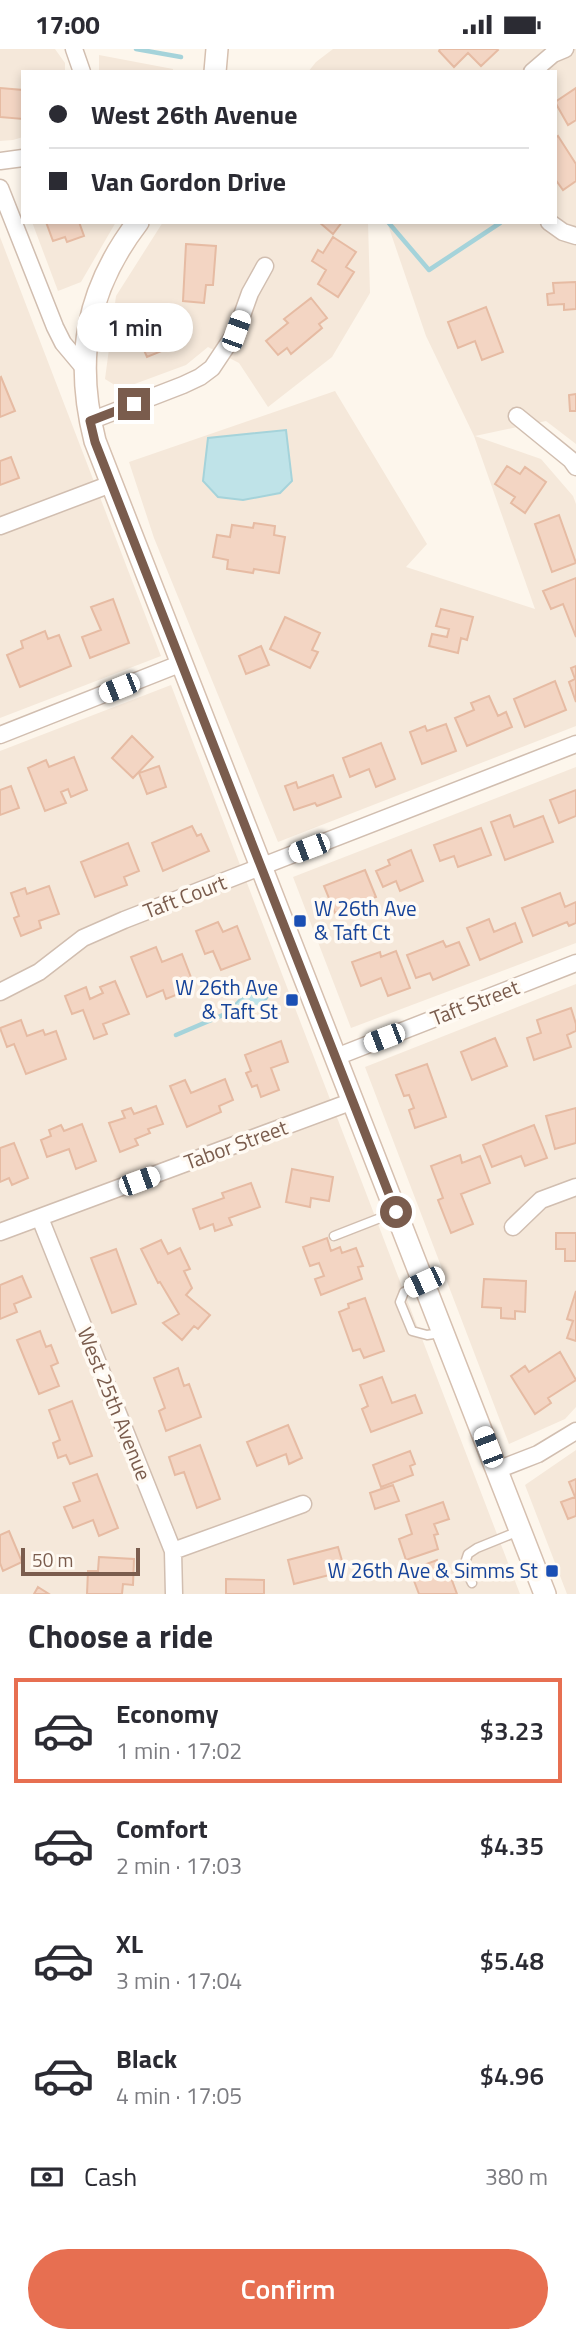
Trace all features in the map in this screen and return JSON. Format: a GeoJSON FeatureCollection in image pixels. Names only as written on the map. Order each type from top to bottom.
{"type":"FeatureCollection","features":[{"type":"Feature","properties":{"kind":"street"},"geometry":{"type":"LineString","coordinates":[[74,49],[81,70]]}},
{"type":"Feature","properties":{"kind":"street"},"geometry":{"type":"LineString","coordinates":[[215,70],[217,49]]}},
{"type":"Feature","properties":{"kind":"street"},"geometry":{"type":"LineString","coordinates":[[534,70],[553,54],[565,49]]}},
{"type":"Feature","properties":{"kind":"street"},"geometry":{"type":"LineString","coordinates":[[0,161],[21,158]]}},
{"type":"Feature","properties":{"kind":"street"},"geometry":{"type":"LineString","coordinates":[[0,188],[55,327],[63,343],[84,368]]}},
{"type":"Feature","properties":{"kind":"street"},"geometry":{"type":"LineString","coordinates":[[137,224],[113,259],[96,296],[88,326],[84,368],[90,421],[111,484],[545,1594]]}},
{"type":"Feature","properties":{"kind":"street"},"geometry":{"type":"LineString","coordinates":[[552,224],[562,232],[576,236]]}},
{"type":"Feature","properties":{"kind":"street"},"geometry":{"type":"LineString","coordinates":[[90,421],[183,385],[212,368],[236,331],[250,293],[265,266]]}},
{"type":"Feature","properties":{"kind":"street"},"geometry":{"type":"LineString","coordinates":[[517,416],[576,467]]}},
{"type":"Feature","properties":{"kind":"street"},"geometry":{"type":"LineString","coordinates":[[0,526],[111,484]]}},
{"type":"Feature","properties":{"kind":"street"},"geometry":{"type":"LineString","coordinates":[[0,735],[182,663]]}},
{"type":"Feature","properties":{"kind":"street","name":"Taft Court"},"geometry":{"type":"LineString","coordinates":[[0,992],[39,972],[83,938],[576,744]]}},
{"type":"Feature","properties":{"kind":"street","name":"Taft Street"},"geometry":{"type":"LineString","coordinates":[[336,1057],[576,963]]}},
{"type":"Feature","properties":{"kind":"street","name":"Tabor Street"},"geometry":{"type":"LineString","coordinates":[[0,1232],[353,1101]]}},
{"type":"Feature","properties":{"kind":"street"},"geometry":{"type":"LineString","coordinates":[[513,1227],[541,1200],[576,1187]]}},
{"type":"Feature","properties":{"kind":"street","name":"West 25th Avenue"},"geometry":{"type":"LineString","coordinates":[[40,1218],[173,1551],[174,1594]]}},
{"type":"Feature","properties":{"kind":"street"},"geometry":{"type":"LineString","coordinates":[[497,1470],[538,1454],[576,1431]]}},
{"type":"Feature","properties":{"kind":"street"},"geometry":{"type":"LineString","coordinates":[[173,1551],[303,1504]]}},
{"type":"Feature","properties":{"kind":"lane"},"geometry":{"type":"LineString","coordinates":[[334,1236],[396,1212]]}},
{"type":"Feature","properties":{"kind":"lane"},"geometry":{"type":"LineString","coordinates":[[424,1282],[404,1291],[400,1302],[412,1331],[427,1335],[444,1333]]}},
{"type":"Feature","properties":{"kind":"lane"},"geometry":{"type":"LineString","coordinates":[[472,1583],[464,1566],[468,1554],[521,1530]]}},
{"type":"Feature","properties":{"kind":"shaded area"},"geometry":{"type":"Polygon","coordinates":[[[0,49],[55,49],[65,63],[65,70],[21,70],[21,138],[0,141],[0,49]]]}},
{"type":"Feature","properties":{"kind":"shaded area"},"geometry":{"type":"Polygon","coordinates":[[[333,49],[576,49],[576,444],[546,421],[475,436],[541,459],[573,496],[576,504],[576,726],[278,842],[154,538],[129,462],[335,391],[427,544],[406,567],[535,609],[474,436],[426,336],[388,224],[557,224],[557,70],[310,70],[333,49]]]}},
{"type":"Feature","properties":{"kind":"shaded area"},"geometry":{"type":"Polygon","coordinates":[[[99,55],[173,69],[173,70],[99,70],[99,55]]]}},
{"type":"Feature","properties":{"kind":"shaded area"},"geometry":{"type":"Polygon","coordinates":[[[33,224],[115,224],[81,282],[58,291],[33,224]]]}},
{"type":"Feature","properties":{"kind":"shaded area"},"geometry":{"type":"Polygon","coordinates":[[[162,224],[368,224],[370,293],[332,357],[268,407],[239,363],[208,347],[186,365],[121,389],[105,379],[116,296],[162,224]]]}},
{"type":"Feature","properties":{"kind":"shaded area"},"geometry":{"type":"Polygon","coordinates":[[[0,237],[161,656],[0,718],[0,237]]]}},
{"type":"Feature","properties":{"kind":"shaded area"},"geometry":{"type":"Polygon","coordinates":[[[171,685],[520,1594],[0,1594],[0,751],[171,685]]]}},
{"type":"Feature","properties":{"kind":"shaded area"},"geometry":{"type":"Polygon","coordinates":[[[576,767],[576,943],[351,1028],[293,877],[576,767]]]}},
{"type":"Feature","properties":{"kind":"shaded area"},"geometry":{"type":"Polygon","coordinates":[[[576,984],[576,1407],[565,1419],[509,1444],[365,1067],[576,984]]]}},
{"type":"Feature","properties":{"kind":"shaded area"},"geometry":{"type":"Polygon","coordinates":[[[576,1450],[576,1594],[567,1594],[525,1485],[576,1450]]]}},
{"type":"Feature","properties":{"kind":"water"},"geometry":{"type":"Polygon","coordinates":[[[286,430],[292,481],[280,493],[243,500],[218,497],[203,481],[208,438],[286,430]]]}},
{"type":"Feature","properties":{"kind":"water"},"geometry":{"type":"Polygon","coordinates":[[[271,986],[270,993],[261,1004],[225,1015],[240,999],[271,986]]]}},
{"type":"Feature","properties":{"kind":"building"},"geometry":{"type":"Polygon","coordinates":[[[440,49],[498,50],[481,66],[468,53],[454,67],[440,49]]]}},
{"type":"Feature","properties":{"kind":"building"},"geometry":{"type":"Polygon","coordinates":[[[0,88],[21,90],[21,119],[0,117],[0,88]]]}},
{"type":"Feature","properties":{"kind":"building"},"geometry":{"type":"Polygon","coordinates":[[[576,88],[576,120],[568,125],[557,101],[576,88]]]}},
{"type":"Feature","properties":{"kind":"building"},"geometry":{"type":"Polygon","coordinates":[[[557,137],[576,164],[576,181],[563,190],[557,182],[557,137]]]}},
{"type":"Feature","properties":{"kind":"building"},"geometry":{"type":"Polygon","coordinates":[[[47,224],[80,224],[84,236],[67,242],[65,237],[53,241],[47,224]]]}},
{"type":"Feature","properties":{"kind":"building"},"geometry":{"type":"Polygon","coordinates":[[[321,224],[340,224],[333,234],[321,224]]]}},
{"type":"Feature","properties":{"kind":"building"},"geometry":{"type":"Polygon","coordinates":[[[333,237],[356,252],[346,267],[354,272],[338,297],[318,284],[326,270],[312,261],[318,250],[323,253],[333,237]]]}},
{"type":"Feature","properties":{"kind":"building"},"geometry":{"type":"Polygon","coordinates":[[[186,244],[216,246],[213,285],[206,285],[204,303],[183,301],[186,244]]]}},
{"type":"Feature","properties":{"kind":"building"},"geometry":{"type":"Polygon","coordinates":[[[576,282],[576,309],[564,310],[564,304],[548,305],[547,294],[554,293],[553,283],[576,282]]]}},
{"type":"Feature","properties":{"kind":"building"},"geometry":{"type":"Polygon","coordinates":[[[311,298],[327,318],[319,324],[322,328],[291,354],[287,348],[278,355],[266,341],[288,323],[284,319],[311,298]]]}},
{"type":"Feature","properties":{"kind":"building"},"geometry":{"type":"Polygon","coordinates":[[[486,307],[503,352],[482,360],[475,341],[458,348],[448,322],[486,307]]]}},
{"type":"Feature","properties":{"kind":"building"},"geometry":{"type":"Polygon","coordinates":[[[181,311],[190,332],[162,344],[164,350],[147,357],[135,330],[181,311]]]}},
{"type":"Feature","properties":{"kind":"building"},"geometry":{"type":"Polygon","coordinates":[[[0,378],[15,411],[0,417],[0,378]]]}},
{"type":"Feature","properties":{"kind":"building"},"geometry":{"type":"Polygon","coordinates":[[[576,394],[576,411],[570,411],[569,395],[576,394]]]}},
{"type":"Feature","properties":{"kind":"building"},"geometry":{"type":"Polygon","coordinates":[[[11,457],[19,478],[0,485],[0,461],[11,457]]]}},
{"type":"Feature","properties":{"kind":"building"},"geometry":{"type":"Polygon","coordinates":[[[507,466],[520,474],[525,467],[546,482],[525,513],[511,503],[515,497],[495,484],[507,466]]]}},
{"type":"Feature","properties":{"kind":"building"},"geometry":{"type":"Polygon","coordinates":[[[559,515],[576,563],[552,572],[535,524],[559,515]]]}},
{"type":"Feature","properties":{"kind":"building"},"geometry":{"type":"Polygon","coordinates":[[[254,523],[275,526],[274,535],[285,537],[279,573],[227,569],[228,560],[213,557],[217,535],[230,537],[232,525],[253,528],[254,523]]]}},
{"type":"Feature","properties":{"kind":"building"},"geometry":{"type":"Polygon","coordinates":[[[576,578],[576,637],[563,604],[551,609],[543,591],[576,578]]]}},
{"type":"Feature","properties":{"kind":"building"},"geometry":{"type":"Polygon","coordinates":[[[113,599],[129,643],[90,658],[82,637],[101,630],[91,607],[113,599]]]}},
{"type":"Feature","properties":{"kind":"building"},"geometry":{"type":"Polygon","coordinates":[[[441,609],[473,617],[467,640],[461,638],[458,653],[429,646],[432,634],[447,637],[449,629],[436,626],[441,609]]]}},
{"type":"Feature","properties":{"kind":"building"},"geometry":{"type":"Polygon","coordinates":[[[285,617],[320,633],[312,650],[318,652],[310,668],[270,649],[285,617]]]}},
{"type":"Feature","properties":{"kind":"building"},"geometry":{"type":"Polygon","coordinates":[[[45,631],[48,639],[59,635],[71,666],[20,687],[7,655],[23,648],[21,641],[45,631]]]}},
{"type":"Feature","properties":{"kind":"building"},"geometry":{"type":"Polygon","coordinates":[[[261,646],[269,665],[246,674],[239,656],[261,646]]]}},
{"type":"Feature","properties":{"kind":"building"},"geometry":{"type":"Polygon","coordinates":[[[576,666],[576,702],[569,682],[575,679],[571,668],[576,666]]]}},
{"type":"Feature","properties":{"kind":"building"},"geometry":{"type":"Polygon","coordinates":[[[555,681],[566,710],[525,727],[514,699],[555,681]]]}},
{"type":"Feature","properties":{"kind":"building"},"geometry":{"type":"Polygon","coordinates":[[[489,696],[498,716],[506,712],[512,727],[467,746],[455,718],[474,710],[471,703],[489,696]]]}},
{"type":"Feature","properties":{"kind":"building"},"geometry":{"type":"Polygon","coordinates":[[[446,724],[456,751],[422,764],[410,732],[425,726],[427,731],[446,724]]]}},
{"type":"Feature","properties":{"kind":"building"},"geometry":{"type":"Polygon","coordinates":[[[132,736],[153,757],[133,778],[112,758],[132,736]]]}},
{"type":"Feature","properties":{"kind":"building"},"geometry":{"type":"Polygon","coordinates":[[[381,743],[395,779],[376,787],[369,769],[350,777],[343,758],[381,743]]]}},
{"type":"Feature","properties":{"kind":"building"},"geometry":{"type":"Polygon","coordinates":[[[74,757],[87,790],[71,797],[68,789],[61,792],[66,803],[45,811],[28,768],[46,760],[49,767],[74,757]]]}},
{"type":"Feature","properties":{"kind":"building"},"geometry":{"type":"Polygon","coordinates":[[[159,766],[166,787],[147,794],[139,773],[159,766]]]}},
{"type":"Feature","properties":{"kind":"building"},"geometry":{"type":"Polygon","coordinates":[[[333,775],[341,797],[317,806],[315,803],[294,810],[285,786],[296,782],[298,788],[333,775]]]}},
{"type":"Feature","properties":{"kind":"building"},"geometry":{"type":"Polygon","coordinates":[[[11,786],[19,808],[0,815],[0,790],[11,786]]]}},
{"type":"Feature","properties":{"kind":"building"},"geometry":{"type":"Polygon","coordinates":[[[576,790],[576,816],[559,823],[550,800],[576,790]]]}},
{"type":"Feature","properties":{"kind":"building"},"geometry":{"type":"Polygon","coordinates":[[[510,815],[514,827],[543,816],[553,842],[505,860],[491,822],[510,815]]]}},
{"type":"Feature","properties":{"kind":"building"},"geometry":{"type":"Polygon","coordinates":[[[192,826],[197,836],[201,834],[209,851],[163,871],[152,843],[192,826]]]}},
{"type":"Feature","properties":{"kind":"building"},"geometry":{"type":"Polygon","coordinates":[[[481,828],[491,855],[458,867],[454,856],[440,861],[434,845],[481,828]]]}},
{"type":"Feature","properties":{"kind":"building"},"geometry":{"type":"Polygon","coordinates":[[[128,843],[139,871],[124,877],[127,885],[95,897],[81,862],[128,843]]]}},
{"type":"Feature","properties":{"kind":"building"},"geometry":{"type":"Polygon","coordinates":[[[411,850],[423,881],[400,891],[396,881],[383,887],[376,871],[390,865],[388,860],[411,850]]]}},
{"type":"Feature","properties":{"kind":"building"},"geometry":{"type":"Polygon","coordinates":[[[365,870],[376,897],[335,913],[324,886],[365,870]]]}},
{"type":"Feature","properties":{"kind":"building"},"geometry":{"type":"Polygon","coordinates":[[[49,886],[59,914],[39,921],[41,928],[21,936],[14,918],[19,916],[11,893],[25,888],[27,894],[49,886]]]}},
{"type":"Feature","properties":{"kind":"building"},"geometry":{"type":"Polygon","coordinates":[[[560,893],[565,907],[576,902],[576,923],[569,926],[567,922],[533,936],[522,908],[560,893]]]}},
{"type":"Feature","properties":{"kind":"building"},"geometry":{"type":"Polygon","coordinates":[[[489,919],[494,932],[515,923],[522,942],[480,960],[467,928],[489,919]]]}},
{"type":"Feature","properties":{"kind":"building"},"geometry":{"type":"Polygon","coordinates":[[[218,922],[223,932],[237,926],[250,959],[221,970],[213,951],[205,954],[196,931],[218,922]]]}},
{"type":"Feature","properties":{"kind":"building"},"geometry":{"type":"Polygon","coordinates":[[[443,941],[446,947],[459,942],[469,965],[433,980],[430,973],[416,978],[407,955],[443,941]]]}},
{"type":"Feature","properties":{"kind":"building"},"geometry":{"type":"Polygon","coordinates":[[[156,947],[162,962],[182,954],[192,980],[178,986],[181,993],[166,999],[163,990],[147,997],[131,957],[156,947]]]}},
{"type":"Feature","properties":{"kind":"building"},"geometry":{"type":"Polygon","coordinates":[[[396,951],[410,988],[388,996],[381,978],[361,986],[352,962],[380,952],[381,957],[396,951]]]}},
{"type":"Feature","properties":{"kind":"building"},"geometry":{"type":"Polygon","coordinates":[[[115,981],[129,1014],[103,1024],[107,1034],[94,1039],[83,1010],[72,1014],[65,996],[86,987],[90,999],[103,993],[100,987],[115,981]]]}},
{"type":"Feature","properties":{"kind":"building"},"geometry":{"type":"Polygon","coordinates":[[[571,1008],[576,1031],[567,1035],[571,1047],[534,1060],[527,1038],[541,1033],[537,1020],[571,1008]]]}},
{"type":"Feature","properties":{"kind":"building"},"geometry":{"type":"Polygon","coordinates":[[[21,1020],[27,1036],[43,1030],[45,1035],[56,1031],[66,1059],[26,1074],[14,1044],[7,1047],[0,1028],[21,1020]]]}},
{"type":"Feature","properties":{"kind":"building"},"geometry":{"type":"Polygon","coordinates":[[[495,1038],[507,1066],[472,1080],[461,1052],[495,1038]]]}},
{"type":"Feature","properties":{"kind":"building"},"geometry":{"type":"Polygon","coordinates":[[[281,1041],[288,1062],[271,1068],[279,1090],[261,1097],[257,1085],[252,1087],[246,1073],[251,1071],[245,1055],[281,1041]]]}},
{"type":"Feature","properties":{"kind":"building"},"geometry":{"type":"Polygon","coordinates":[[[427,1064],[446,1117],[415,1128],[409,1110],[414,1108],[409,1095],[404,1096],[396,1075],[427,1064]]]}},
{"type":"Feature","properties":{"kind":"building"},"geometry":{"type":"Polygon","coordinates":[[[225,1079],[233,1100],[219,1106],[221,1112],[187,1127],[170,1086],[185,1080],[191,1093],[225,1079]]]}},
{"type":"Feature","properties":{"kind":"building"},"geometry":{"type":"Polygon","coordinates":[[[156,1106],[163,1124],[148,1129],[150,1133],[135,1139],[138,1145],[120,1152],[109,1123],[125,1118],[122,1111],[131,1108],[134,1114],[156,1106]]]}},
{"type":"Feature","properties":{"kind":"building"},"geometry":{"type":"Polygon","coordinates":[[[576,1108],[576,1143],[555,1149],[546,1116],[576,1108]]]}},
{"type":"Feature","properties":{"kind":"building"},"geometry":{"type":"Polygon","coordinates":[[[82,1124],[96,1161],[76,1169],[69,1149],[47,1157],[41,1140],[51,1136],[49,1130],[61,1125],[64,1131],[82,1124]]]}},
{"type":"Feature","properties":{"kind":"building"},"geometry":{"type":"Polygon","coordinates":[[[534,1125],[547,1158],[525,1166],[521,1156],[492,1167],[483,1145],[534,1125]]]}},
{"type":"Feature","properties":{"kind":"building"},"geometry":{"type":"Polygon","coordinates":[[[14,1143],[28,1178],[12,1185],[9,1178],[0,1182],[0,1148],[14,1143]]]}},
{"type":"Feature","properties":{"kind":"building"},"geometry":{"type":"Polygon","coordinates":[[[460,1155],[462,1163],[480,1156],[490,1183],[461,1194],[473,1224],[451,1233],[438,1200],[443,1198],[431,1166],[460,1155]]]}},
{"type":"Feature","properties":{"kind":"building"},"geometry":{"type":"Polygon","coordinates":[[[292,1169],[333,1177],[329,1201],[311,1198],[310,1207],[286,1202],[292,1169]]]}},
{"type":"Feature","properties":{"kind":"building"},"geometry":{"type":"Polygon","coordinates":[[[251,1183],[260,1207],[229,1218],[232,1225],[215,1231],[213,1224],[200,1229],[193,1209],[224,1198],[222,1193],[251,1183]]]}},
{"type":"Feature","properties":{"kind":"building"},"geometry":{"type":"Polygon","coordinates":[[[556,1233],[576,1233],[576,1261],[565,1261],[565,1249],[556,1249],[556,1233]]]}},
{"type":"Feature","properties":{"kind":"building"},"geometry":{"type":"Polygon","coordinates":[[[327,1238],[331,1251],[340,1247],[342,1253],[356,1248],[363,1266],[358,1267],[362,1279],[321,1295],[315,1279],[324,1276],[319,1263],[310,1266],[303,1247],[327,1238]]]}},
{"type":"Feature","properties":{"kind":"building"},"geometry":{"type":"Polygon","coordinates":[[[161,1240],[168,1254],[180,1248],[190,1269],[184,1271],[192,1288],[186,1295],[210,1315],[198,1329],[194,1326],[182,1340],[163,1323],[179,1314],[160,1282],[158,1283],[141,1249],[161,1240]]]}},
{"type":"Feature","properties":{"kind":"building"},"geometry":{"type":"Polygon","coordinates":[[[116,1249],[136,1304],[112,1313],[91,1258],[116,1249]]]}},
{"type":"Feature","properties":{"kind":"building"},"geometry":{"type":"Polygon","coordinates":[[[22,1276],[31,1297],[14,1304],[17,1312],[0,1319],[0,1285],[22,1276]]]}},
{"type":"Feature","properties":{"kind":"building"},"geometry":{"type":"Polygon","coordinates":[[[484,1279],[526,1281],[525,1312],[515,1311],[515,1319],[501,1318],[501,1308],[482,1307],[484,1279]]]}},
{"type":"Feature","properties":{"kind":"building"},"geometry":{"type":"Polygon","coordinates":[[[576,1291],[576,1341],[567,1338],[573,1321],[567,1319],[576,1291]]]}},
{"type":"Feature","properties":{"kind":"building"},"geometry":{"type":"Polygon","coordinates":[[[365,1298],[384,1351],[364,1358],[360,1349],[353,1351],[339,1312],[349,1308],[348,1304],[365,1298]]]}},
{"type":"Feature","properties":{"kind":"building"},"geometry":{"type":"Polygon","coordinates":[[[40,1331],[46,1347],[51,1345],[58,1363],[51,1366],[59,1386],[39,1394],[17,1340],[40,1331]]]}},
{"type":"Feature","properties":{"kind":"building"},"geometry":{"type":"Polygon","coordinates":[[[560,1352],[576,1380],[548,1398],[551,1403],[535,1414],[511,1376],[525,1366],[529,1372],[560,1352]]]}},
{"type":"Feature","properties":{"kind":"building"},"geometry":{"type":"Polygon","coordinates":[[[178,1368],[184,1386],[189,1384],[201,1417],[166,1431],[159,1411],[165,1408],[154,1378],[178,1368]]]}},
{"type":"Feature","properties":{"kind":"building"},"geometry":{"type":"Polygon","coordinates":[[[382,1377],[392,1403],[415,1395],[422,1413],[371,1432],[362,1409],[368,1406],[360,1385],[382,1377]]]}},
{"type":"Feature","properties":{"kind":"building"},"geometry":{"type":"Polygon","coordinates":[[[72,1401],[92,1456],[70,1464],[66,1455],[58,1458],[53,1443],[60,1440],[49,1410],[72,1401]]]}},
{"type":"Feature","properties":{"kind":"building"},"geometry":{"type":"Polygon","coordinates":[[[288,1425],[302,1458],[289,1464],[286,1454],[257,1466],[247,1442],[288,1425]]]}},
{"type":"Feature","properties":{"kind":"building"},"geometry":{"type":"Polygon","coordinates":[[[200,1445],[220,1499],[197,1508],[184,1472],[175,1475],[169,1457],[200,1445]]]}},
{"type":"Feature","properties":{"kind":"building"},"geometry":{"type":"Polygon","coordinates":[[[410,1451],[415,1464],[410,1466],[413,1475],[381,1487],[373,1465],[410,1451]]]}},
{"type":"Feature","properties":{"kind":"building"},"geometry":{"type":"Polygon","coordinates":[[[97,1474],[118,1528],[99,1536],[93,1520],[73,1528],[64,1507],[80,1501],[73,1483],[97,1474]]]}},
{"type":"Feature","properties":{"kind":"building"},"geometry":{"type":"Polygon","coordinates":[[[576,1479],[576,1516],[568,1519],[561,1502],[575,1497],[569,1482],[576,1479]]]}},
{"type":"Feature","properties":{"kind":"building"},"geometry":{"type":"Polygon","coordinates":[[[393,1485],[399,1501],[375,1509],[370,1493],[393,1485]]]}},
{"type":"Feature","properties":{"kind":"building"},"geometry":{"type":"Polygon","coordinates":[[[443,1502],[449,1519],[434,1524],[438,1534],[434,1535],[438,1549],[406,1560],[399,1539],[412,1534],[406,1515],[443,1502]]]}},
{"type":"Feature","properties":{"kind":"building"},"geometry":{"type":"Polygon","coordinates":[[[9,1531],[22,1562],[3,1571],[0,1563],[0,1535],[9,1531]]]}},
{"type":"Feature","properties":{"kind":"building"},"geometry":{"type":"Polygon","coordinates":[[[338,1547],[345,1571],[294,1584],[288,1560],[338,1547]]]}},
{"type":"Feature","properties":{"kind":"building"},"geometry":{"type":"Polygon","coordinates":[[[99,1557],[134,1559],[133,1585],[123,1584],[122,1594],[87,1594],[88,1571],[98,1571],[99,1557]]]}},
{"type":"Feature","properties":{"kind":"building"},"geometry":{"type":"Polygon","coordinates":[[[437,1560],[443,1577],[450,1575],[457,1594],[419,1594],[410,1570],[437,1560]]]}},
{"type":"Feature","properties":{"kind":"building"},"geometry":{"type":"Polygon","coordinates":[[[226,1579],[264,1580],[264,1594],[226,1594],[226,1579]]]}},
{"type":"Feature","properties":{"kind":"building"},"geometry":{"type":"Polygon","coordinates":[[[38,1587],[49,1594],[34,1594],[38,1587]]]}},
{"type":"Feature","properties":{"kind":"waterway"},"geometry":{"type":"LineString","coordinates":[[136,49],[181,57]]}},
{"type":"Feature","properties":{"kind":"waterway"},"geometry":{"type":"LineString","coordinates":[[390,224],[429,270],[498,224]]}},
{"type":"Feature","properties":{"kind":"waterway"},"geometry":{"type":"LineString","coordinates":[[176,1035],[230,1012]]}},
{"type":"Feature","properties":{"kind":"place","name":"W 26th Ave & Taft Ct"},"geometry":{"type":"Point","coordinates":[300,921]}},
{"type":"Feature","properties":{"kind":"place","name":"W 26th Ave & Taft St"},"geometry":{"type":"Point","coordinates":[292,1000]}},
{"type":"Feature","properties":{"kind":"place","name":"W 26th Ave & Simms St"},"geometry":{"type":"Point","coordinates":[552,1571]}},
{"type":"Feature","properties":{"kind":"route"},"geometry":{"type":"LineString","coordinates":[[134,404],[90,421],[95,442],[396,1212]]}}]}
